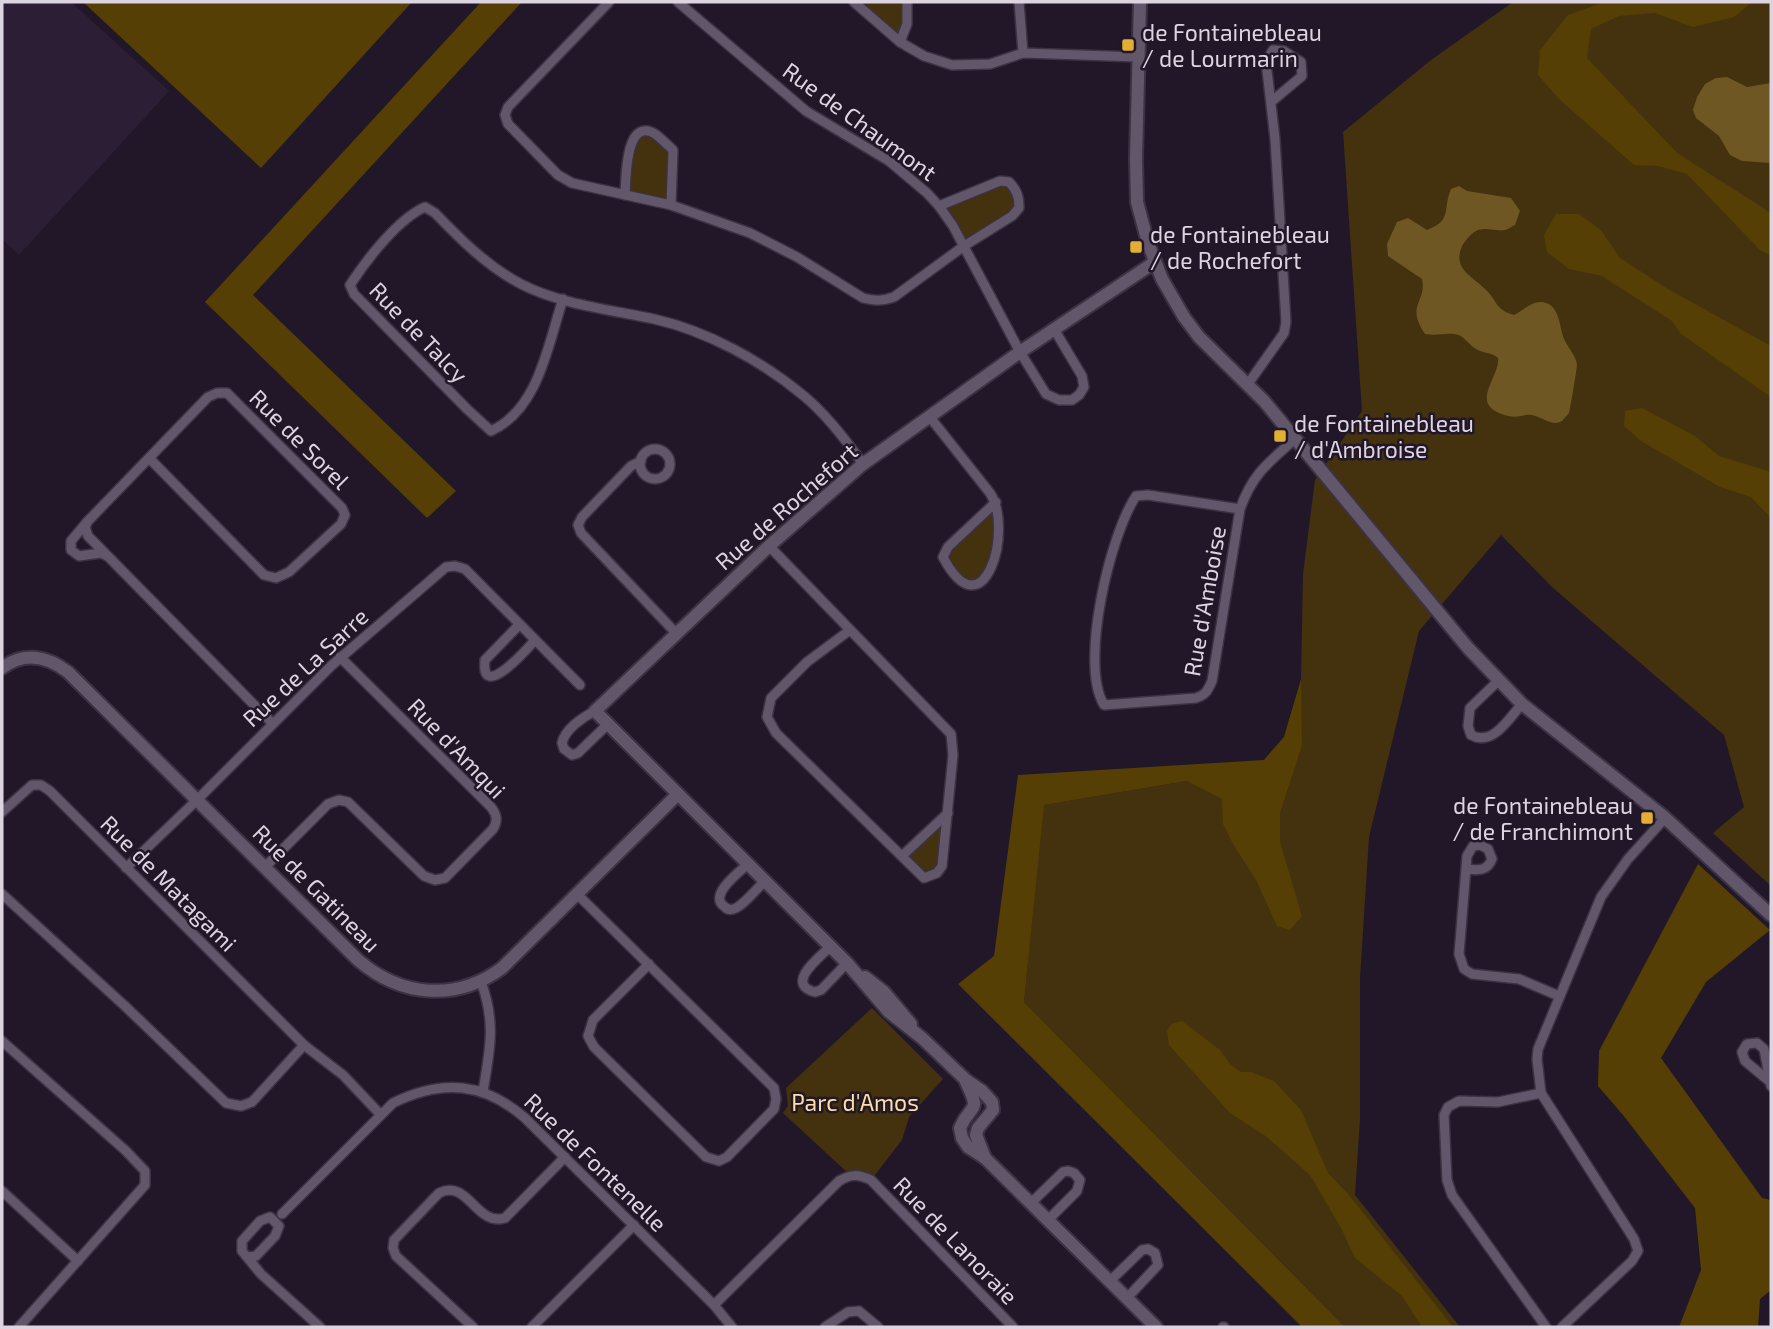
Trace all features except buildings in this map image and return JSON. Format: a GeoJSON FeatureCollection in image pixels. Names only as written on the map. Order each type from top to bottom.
{"type":"FeatureCollection","features":[{"type":"Feature","properties":{"kind":"street","name":"Rue de Chaumont"},"geometry":{"type":"LineString","coordinates":[[609,2],[508,107],[505,115],[508,124],[558,175],[572,183],[671,205],[750,233],[797,257],[863,298],[873,301],[894,297],[964,246],[1012,216],[1019,208],[1016,189],[1009,182],[1000,181],[939,206]]}},
{"type":"Feature","properties":{"kind":"street","name":"Rue de Chaumont"},"geometry":{"type":"LineString","coordinates":[[678,2],[806,111],[889,161],[939,206],[964,246],[1020,352]]}},
{"type":"Feature","properties":{"kind":"street"},"geometry":{"type":"LineString","coordinates":[[693,14],[694,2]]}},
{"type":"Feature","properties":{"kind":"street"},"geometry":{"type":"LineString","coordinates":[[853,2],[900,42],[923,56],[952,65],[990,64],[1023,53],[1138,57]]}},
{"type":"Feature","properties":{"kind":"street"},"geometry":{"type":"LineString","coordinates":[[900,42],[907,24],[907,2]]}},
{"type":"Feature","properties":{"kind":"street"},"geometry":{"type":"LineString","coordinates":[[1019,2],[1023,53]]}},
{"type":"Feature","properties":{"kind":"street"},"geometry":{"type":"LineString","coordinates":[[1140,2],[1138,202],[1155,262],[1184,317],[1199,337],[1248,384],[1296,438],[1498,681],[1522,704],[1665,818],[1771,915]]}},
{"type":"Feature","properties":{"kind":"street"},"geometry":{"type":"LineString","coordinates":[[1248,384],[1284,333],[1286,322],[1266,62],[1273,50],[1284,51],[1301,62],[1302,76],[1271,102]]}},
{"type":"Feature","properties":{"kind":"street"},"geometry":{"type":"LineString","coordinates":[[625,195],[629,148],[637,136],[645,132],[654,133],[673,150],[671,205]]}},
{"type":"Feature","properties":{"kind":"street","name":"Rue de Talcy"},"geometry":{"type":"LineString","coordinates":[[563,299],[536,384],[513,418],[491,431],[364,304],[350,285],[360,269],[411,213],[425,207],[491,264],[519,283],[542,294],[563,299],[683,328],[715,341],[759,365],[805,396],[846,440],[863,464]]}},
{"type":"Feature","properties":{"kind":"street","name":"Rue de Rochefort"},"geometry":{"type":"LineString","coordinates":[[595,711],[769,546],[863,464],[1020,352],[1155,262]]}},
{"type":"Feature","properties":{"kind":"street"},"geometry":{"type":"LineString","coordinates":[[1020,352],[1046,394],[1059,400],[1072,400],[1084,387],[1082,376],[1054,329]]}},
{"type":"Feature","properties":{"kind":"street","name":"Rue de Sorel"},"geometry":{"type":"LineString","coordinates":[[110,558],[101,553],[79,556],[71,550],[71,541],[208,397],[227,393],[342,508],[345,515],[341,524],[289,572],[276,578],[264,575],[150,458]]}},
{"type":"Feature","properties":{"kind":"street"},"geometry":{"type":"LineString","coordinates":[[929,416],[996,502],[1000,531],[990,572],[982,582],[974,586],[965,584],[951,571],[943,556],[948,547],[996,502]]}},
{"type":"Feature","properties":{"kind":"street","name":"Rue d'Amboise"},"geometry":{"type":"LineString","coordinates":[[1240,509],[1148,495],[1136,496],[1129,506],[1106,576],[1098,614],[1095,677],[1098,694],[1104,705],[1196,698],[1208,691],[1212,681],[1240,509],[1247,488],[1258,472],[1296,438]]}},
{"type":"Feature","properties":{"kind":"street"},"geometry":{"type":"LineString","coordinates":[[641,461],[631,466],[582,517],[578,525],[581,533],[676,632]]}},
{"type":"Feature","properties":{"kind":"street"},"geometry":{"type":"LineString","coordinates":[[88,521],[86,533],[272,723]]}},
{"type":"Feature","properties":{"kind":"street"},"geometry":{"type":"LineString","coordinates":[[769,546],[951,734],[953,755],[942,866],[937,873],[924,878],[776,733],[767,717],[772,698],[807,662],[850,630]]}},
{"type":"Feature","properties":{"kind":"street","name":"Rue de La Sarre"},"geometry":{"type":"LineString","coordinates":[[126,868],[340,657],[446,567],[465,569],[580,685]]}},
{"type":"Feature","properties":{"kind":"street"},"geometry":{"type":"LineString","coordinates":[[519,625],[485,660],[487,673],[493,676],[501,674],[535,640]]}},
{"type":"Feature","properties":{"kind":"street","name":"Rue de Gatineau"},"geometry":{"type":"LineString","coordinates":[[2,667],[13,660],[30,657],[47,659],[58,664],[198,799],[351,954],[383,979],[405,988],[429,992],[454,990],[481,982],[513,960],[678,794]]}},
{"type":"Feature","properties":{"kind":"street","name":"Rue d'Amqui"},"geometry":{"type":"LineString","coordinates":[[265,867],[335,800],[348,802],[420,872],[432,880],[445,878],[495,825],[496,816],[491,807],[340,657]]}},
{"type":"Feature","properties":{"kind":"street"},"geometry":{"type":"LineString","coordinates":[[1498,681],[1470,708],[1468,726],[1471,735],[1484,738],[1493,736],[1522,704]]}},
{"type":"Feature","properties":{"kind":"street"},"geometry":{"type":"LineString","coordinates":[[608,724],[578,753],[572,755],[562,745],[563,737],[584,716],[595,711],[831,946],[847,963],[884,992],[922,1038],[993,1104],[992,1113],[976,1133],[985,1158]]}},
{"type":"Feature","properties":{"kind":"street","name":"Rue de Matagami"},"geometry":{"type":"LineString","coordinates":[[2,812],[27,787],[41,785],[50,792],[304,1045],[343,1075],[380,1114]]}},
{"type":"Feature","properties":{"kind":"street"},"geometry":{"type":"LineString","coordinates":[[902,856],[948,813]]}},
{"type":"Feature","properties":{"kind":"street"},"geometry":{"type":"LineString","coordinates":[[1562,1327],[1636,1258],[1638,1251],[1634,1239],[1541,1093],[1538,1050],[1607,887],[1665,818]]}},
{"type":"Feature","properties":{"kind":"street"},"geometry":{"type":"LineString","coordinates":[[748,864],[721,891],[719,899],[723,906],[736,908],[765,881]]}},
{"type":"Feature","properties":{"kind":"street"},"geometry":{"type":"LineString","coordinates":[[1466,869],[1459,954],[1464,969],[1472,974],[1519,979],[1559,996]]}},
{"type":"Feature","properties":{"kind":"street"},"geometry":{"type":"LineString","coordinates":[[2,894],[226,1103],[241,1107],[252,1102],[304,1045]]}},
{"type":"Feature","properties":{"kind":"street"},"geometry":{"type":"LineString","coordinates":[[578,895],[649,964],[774,1088],[774,1109],[727,1157],[719,1161],[706,1157],[594,1047],[588,1036],[593,1020],[649,964]]}},
{"type":"Feature","properties":{"kind":"street"},"geometry":{"type":"LineString","coordinates":[[831,946],[803,974],[802,982],[805,987],[809,991],[818,992],[847,963]]}},
{"type":"Feature","properties":{"kind":"street"},"geometry":{"type":"LineString","coordinates":[[481,982],[489,1009],[492,1037],[483,1091]]}},
{"type":"Feature","properties":{"kind":"street"},"geometry":{"type":"LineString","coordinates":[[2,1041],[145,1171],[145,1185],[19,1327]]}},
{"type":"Feature","properties":{"kind":"street"},"geometry":{"type":"LineString","coordinates":[[966,1080],[975,1106],[961,1125],[960,1135],[968,1147],[985,1158],[1156,1327]]}},
{"type":"Feature","properties":{"kind":"street","name":"Rue de Fontenelle"},"geometry":{"type":"LineString","coordinates":[[282,1214],[393,1103],[423,1091],[456,1087],[483,1091],[513,1107],[714,1305],[732,1327]]}},
{"type":"Feature","properties":{"kind":"street"},"geometry":{"type":"LineString","coordinates":[[1541,1093],[1498,1101],[1459,1101],[1448,1107],[1444,1115],[1447,1181],[1452,1195],[1546,1327]]}},
{"type":"Feature","properties":{"kind":"street"},"geometry":{"type":"LineString","coordinates":[[473,1327],[397,1256],[393,1248],[394,1240],[439,1193],[447,1190],[461,1193],[488,1218],[505,1218],[565,1157]]}},
{"type":"Feature","properties":{"kind":"street"},"geometry":{"type":"LineString","coordinates":[[1031,1203],[1063,1172],[1077,1175],[1080,1180],[1079,1189],[1048,1220]]}},
{"type":"Feature","properties":{"kind":"street","name":"Rue de Lanoraie"},"geometry":{"type":"LineString","coordinates":[[714,1305],[839,1181],[850,1175],[860,1175],[871,1180],[1013,1327]]}},
{"type":"Feature","properties":{"kind":"street"},"geometry":{"type":"LineString","coordinates":[[2,1191],[78,1261]]}},
{"type":"Feature","properties":{"kind":"street"},"geometry":{"type":"LineString","coordinates":[[247,1257],[256,1256],[275,1236],[279,1226],[270,1217],[260,1221],[242,1241],[242,1251],[261,1274],[320,1327]]}},
{"type":"Feature","properties":{"kind":"street"},"geometry":{"type":"LineString","coordinates":[[532,1327],[634,1225]]}},
{"type":"Feature","properties":{"kind":"street"},"geometry":{"type":"LineString","coordinates":[[1110,1281],[1142,1250],[1155,1254],[1158,1265],[1126,1298]]}},
{"type":"Feature","properties":{"kind":"street"},"geometry":{"type":"LineString","coordinates":[[825,1327],[848,1311],[859,1311],[878,1327]]}},
{"type":"Feature","properties":{"kind":"shaded area"},"geometry":{"type":"Polygon","coordinates":[[[2,2],[71,2],[169,91],[19,255],[2,239],[2,2]]]}},
{"type":"Feature","properties":{"kind":"shaded area"},"geometry":{"type":"Polygon","coordinates":[[[83,2],[412,2],[261,168],[83,2]]]}},
{"type":"Feature","properties":{"kind":"shaded area"},"geometry":{"type":"Polygon","coordinates":[[[481,2],[522,2],[253,295],[456,491],[427,518],[205,302],[481,2]]]}},
{"type":"Feature","properties":{"kind":"shaded area"},"geometry":{"type":"Polygon","coordinates":[[[1604,2],[1752,2],[1734,17],[1693,27],[1655,13],[1619,16],[1591,29],[1587,58],[1677,153],[1771,213],[1771,256],[1760,250],[1687,174],[1658,166],[1634,165],[1559,99],[1538,75],[1540,50],[1568,15],[1604,2]]]}},
{"type":"Feature","properties":{"kind":"shaded area"},"geometry":{"type":"Polygon","coordinates":[[[1727,77],[1747,87],[1771,83],[1771,163],[1742,161],[1730,155],[1719,136],[1696,118],[1693,110],[1705,84],[1716,78],[1727,77]]]}},
{"type":"Feature","properties":{"kind":"shaded area"},"geometry":{"type":"Polygon","coordinates":[[[1459,186],[1467,191],[1511,198],[1520,211],[1515,225],[1508,229],[1481,229],[1473,233],[1462,246],[1460,261],[1465,272],[1508,313],[1514,315],[1538,302],[1553,307],[1577,365],[1569,413],[1558,423],[1531,415],[1506,416],[1489,406],[1487,393],[1498,358],[1475,348],[1458,335],[1425,334],[1417,316],[1422,279],[1388,256],[1387,244],[1397,222],[1408,218],[1427,230],[1435,226],[1444,218],[1451,189],[1459,186]]]}},
{"type":"Feature","properties":{"kind":"shaded area"},"geometry":{"type":"Polygon","coordinates":[[[1556,214],[1579,214],[1601,230],[1620,258],[1668,289],[1771,346],[1771,397],[1681,334],[1672,321],[1602,276],[1569,269],[1547,252],[1544,235],[1556,214]]]}},
{"type":"Feature","properties":{"kind":"shaded area"},"geometry":{"type":"Polygon","coordinates":[[[1642,408],[1695,436],[1719,456],[1771,472],[1771,518],[1751,497],[1720,487],[1641,441],[1624,426],[1625,411],[1642,408]]]}},
{"type":"Feature","properties":{"kind":"shaded area"},"geometry":{"type":"Polygon","coordinates":[[[1301,680],[1302,745],[1280,813],[1280,842],[1302,916],[1290,930],[1277,926],[1256,880],[1233,844],[1223,824],[1222,799],[1187,781],[1044,805],[1024,1002],[1345,1327],[1302,1327],[958,984],[994,956],[1018,775],[1264,760],[1284,737],[1301,680]]]}},
{"type":"Feature","properties":{"kind":"shaded area"},"geometry":{"type":"Polygon","coordinates":[[[1698,864],[1770,930],[1706,982],[1661,1058],[1762,1198],[1771,1200],[1771,1290],[1760,1299],[1758,1327],[1679,1327],[1701,1270],[1695,1208],[1598,1086],[1599,1051],[1698,864]]]}},
{"type":"Feature","properties":{"kind":"shaded area"},"geometry":{"type":"Polygon","coordinates":[[[1182,1021],[1220,1050],[1230,1064],[1241,1072],[1251,1072],[1274,1081],[1301,1110],[1328,1173],[1349,1195],[1453,1327],[1422,1327],[1402,1296],[1355,1258],[1310,1175],[1267,1137],[1230,1113],[1169,1045],[1167,1031],[1171,1024],[1182,1021]]]}},
{"type":"Feature","properties":{"kind":"green space"},"geometry":{"type":"Polygon","coordinates":[[[854,2],[907,2],[900,42],[854,2]]]}},
{"type":"Feature","properties":{"kind":"green space"},"geometry":{"type":"Polygon","coordinates":[[[1513,2],[1771,2],[1771,886],[1713,833],[1744,807],[1724,735],[1552,587],[1501,535],[1419,631],[1369,837],[1360,978],[1360,1119],[1355,1195],[1460,1327],[1345,1327],[1024,1002],[1043,805],[1187,781],[1264,760],[1284,737],[1301,679],[1303,574],[1315,480],[1362,411],[1343,132],[1431,60],[1513,2]]]}},
{"type":"Feature","properties":{"kind":"green space"},"geometry":{"type":"Polygon","coordinates":[[[645,132],[673,150],[671,205],[625,195],[629,148],[645,132]]]}},
{"type":"Feature","properties":{"kind":"green space"},"geometry":{"type":"Polygon","coordinates":[[[1009,182],[1019,208],[964,246],[939,206],[1009,182]]]}},
{"type":"Feature","properties":{"kind":"green space"},"geometry":{"type":"Polygon","coordinates":[[[996,502],[1000,517],[989,572],[965,584],[943,557],[996,502]]]}},
{"type":"Feature","properties":{"kind":"green space"},"geometry":{"type":"Polygon","coordinates":[[[948,813],[942,866],[924,878],[902,856],[948,813]]]}},
{"type":"Feature","properties":{"kind":"green space","name":"Parc d'Amos"},"geometry":{"type":"Polygon","coordinates":[[[872,1008],[943,1079],[909,1117],[902,1140],[871,1180],[850,1175],[783,1113],[788,1106],[786,1088],[872,1008]]]}},
{"type":"Feature","properties":{"kind":"place","name":"de Fontainebleau / de Lourmarin"},"geometry":{"type":"Point","coordinates":[1128,45]}},
{"type":"Feature","properties":{"kind":"place","name":"de Fontainebleau / de Rochefort"},"geometry":{"type":"Point","coordinates":[1136,247]}},
{"type":"Feature","properties":{"kind":"place","name":"de Fontainebleau / d'Ambroise"},"geometry":{"type":"Point","coordinates":[1280,436]}},
{"type":"Feature","properties":{"kind":"place","name":"de Fontainebleau / de Franchimont"},"geometry":{"type":"Point","coordinates":[1647,818]}}]}
